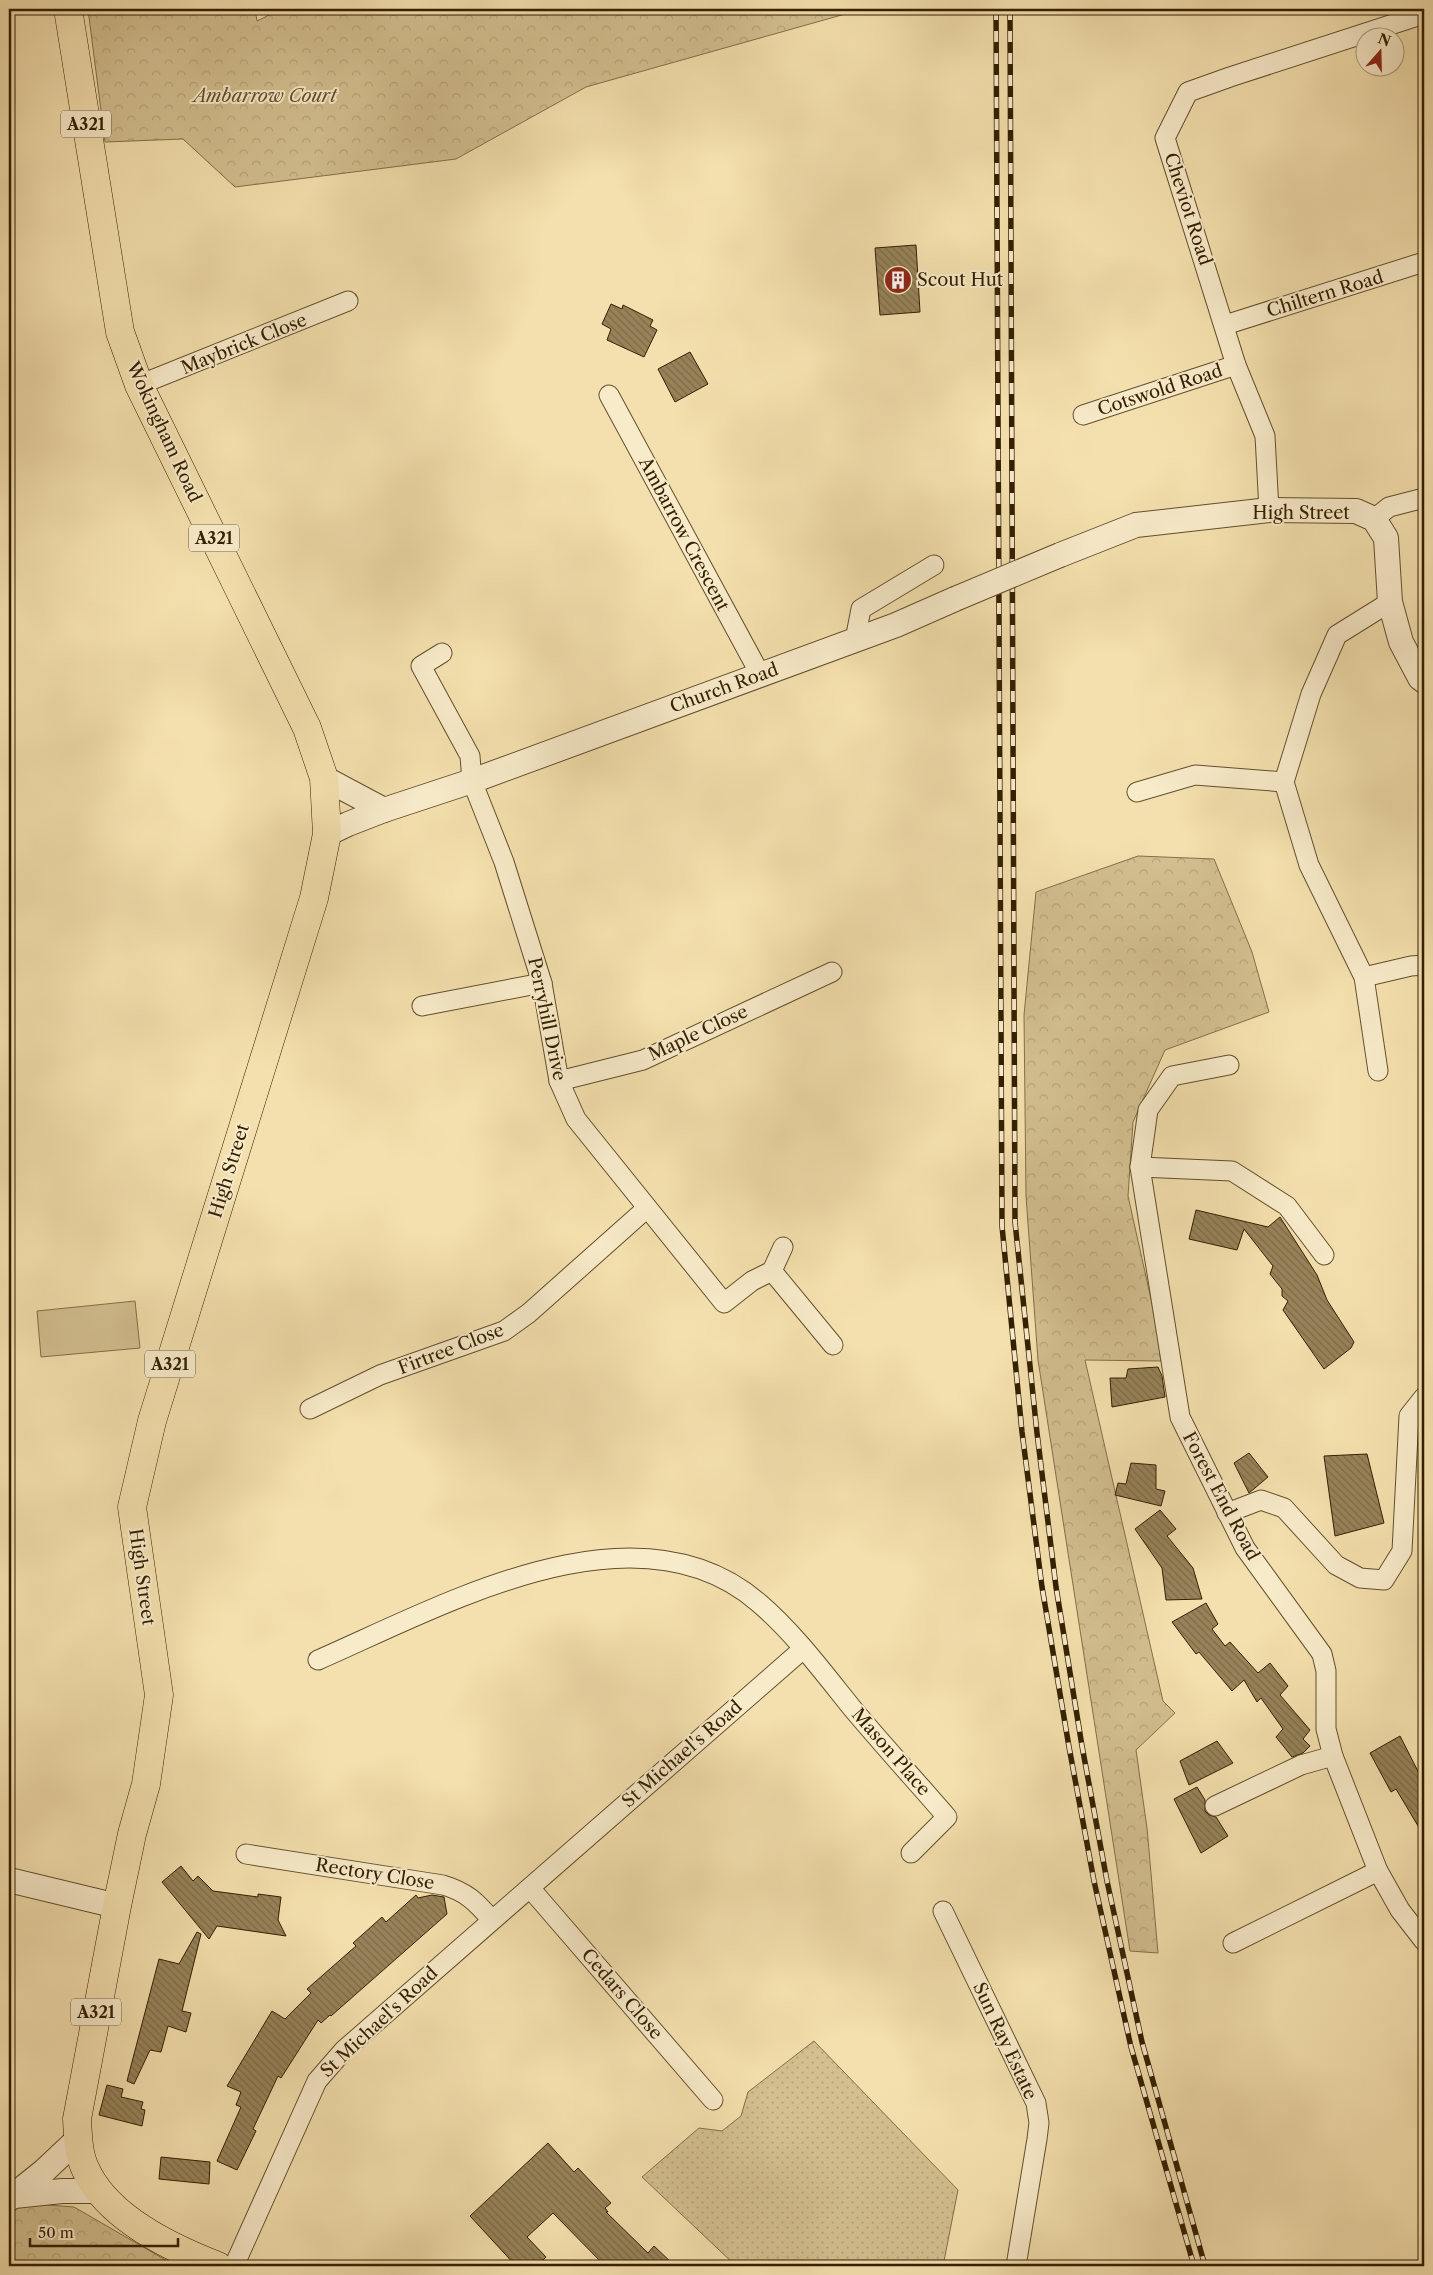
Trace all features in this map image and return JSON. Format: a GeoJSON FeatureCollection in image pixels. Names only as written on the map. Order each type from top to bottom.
{"type":"FeatureCollection","features":[{"type":"Feature","properties":{"kind":"main road","name":"Wokingham Road"},"geometry":{"type":"LineString","coordinates":[[68,9],[120,332],[139,385],[306,728],[324,778],[327,834]]}},
{"type":"Feature","properties":{"kind":"main road","name":"High Street"},"geometry":{"type":"LineString","coordinates":[[218,2266],[181,2252],[148,2232],[117,2209],[98,2191],[84,2168],[78,2139],[77,2119],[80,2093],[117,1906],[132,1834],[146,1784],[159,1695],[132,1507],[152,1421],[314,898],[327,834]]}},
{"type":"Feature","properties":{"kind":"street","name":"Cheviot Road"},"geometry":{"type":"LineString","coordinates":[[1269,510],[1265,436],[1236,365],[1165,138],[1188,92],[1424,14]]}},
{"type":"Feature","properties":{"kind":"street","name":"Chiltern Road"},"geometry":{"type":"LineString","coordinates":[[1225,325],[1424,262]]}},
{"type":"Feature","properties":{"kind":"street","name":"Maybrick Close"},"geometry":{"type":"LineString","coordinates":[[139,385],[348,301]]}},
{"type":"Feature","properties":{"kind":"street","name":"Cotswold Road"},"geometry":{"type":"LineString","coordinates":[[1083,415],[1236,365]]}},
{"type":"Feature","properties":{"kind":"street","name":"Ambarrow Crescent"},"geometry":{"type":"LineString","coordinates":[[609,395],[760,674]]}},
{"type":"Feature","properties":{"kind":"street"},"geometry":{"type":"LineString","coordinates":[[1374,520],[1389,507],[1424,498]]}},
{"type":"Feature","properties":{"kind":"street","name":"High Street"},"geometry":{"type":"LineString","coordinates":[[1060,555],[1136,525],[1269,510],[1356,511],[1374,520],[1386,538],[1390,602],[1401,642],[1420,678],[1424,681]]}},
{"type":"Feature","properties":{"kind":"street","name":"Church Road"},"geometry":{"type":"LineString","coordinates":[[327,834],[384,810],[472,781],[855,640],[1060,555]]}},
{"type":"Feature","properties":{"kind":"street"},"geometry":{"type":"LineString","coordinates":[[855,640],[861,609],[934,565]]}},
{"type":"Feature","properties":{"kind":"street"},"geometry":{"type":"LineString","coordinates":[[1378,1071],[1364,977],[1309,865],[1284,782],[1311,694],[1337,635],[1390,602]]}},
{"type":"Feature","properties":{"kind":"street","name":"Perryhill Drive"},"geometry":{"type":"LineString","coordinates":[[442,653],[421,666],[470,756],[472,781],[504,862],[542,983],[559,1081],[576,1119],[724,1303],[752,1281],[772,1271]]}},
{"type":"Feature","properties":{"kind":"street"},"geometry":{"type":"LineString","coordinates":[[1138,792],[1195,775],[1284,782]]}},
{"type":"Feature","properties":{"kind":"street"},"geometry":{"type":"LineString","coordinates":[[324,778],[384,810]]}},
{"type":"Feature","properties":{"kind":"street"},"geometry":{"type":"LineString","coordinates":[[1364,977],[1411,966],[1424,965]]}},
{"type":"Feature","properties":{"kind":"street","name":"Maple Close"},"geometry":{"type":"LineString","coordinates":[[559,1081],[643,1060],[832,972]]}},
{"type":"Feature","properties":{"kind":"street"},"geometry":{"type":"LineString","coordinates":[[422,1006],[542,983]]}},
{"type":"Feature","properties":{"kind":"street","name":"Forest End Road"},"geometry":{"type":"LineString","coordinates":[[1229,1064],[1172,1076],[1148,1110],[1140,1167],[1180,1417],[1245,1548],[1322,1654],[1326,1671],[1326,1729],[1333,1756],[1378,1871],[1400,1910],[1424,1941]]}},
{"type":"Feature","properties":{"kind":"street"},"geometry":{"type":"LineString","coordinates":[[1140,1167],[1232,1171],[1287,1206],[1324,1255]]}},
{"type":"Feature","properties":{"kind":"street","name":"Firtree Close"},"geometry":{"type":"LineString","coordinates":[[310,1409],[380,1376],[504,1331],[529,1313],[647,1208]]}},
{"type":"Feature","properties":{"kind":"street"},"geometry":{"type":"LineString","coordinates":[[783,1246],[772,1271],[834,1345]]}},
{"type":"Feature","properties":{"kind":"street"},"geometry":{"type":"LineString","coordinates":[[1227,1513],[1261,1500],[1284,1508],[1336,1565],[1360,1578],[1384,1580],[1402,1551],[1409,1416],[1424,1397]]}},
{"type":"Feature","properties":{"kind":"street"},"geometry":{"type":"LineString","coordinates":[[318,1660],[467,1595],[543,1570],[589,1561],[642,1557],[673,1561],[709,1571],[759,1603],[803,1649]]}},
{"type":"Feature","properties":{"kind":"street","name":"Mason Place"},"geometry":{"type":"LineString","coordinates":[[803,1649],[947,1817],[911,1853]]}},
{"type":"Feature","properties":{"kind":"street","name":"St Michael's Road"},"geometry":{"type":"LineString","coordinates":[[234,2266],[316,2081],[344,2050],[803,1649]]}},
{"type":"Feature","properties":{"kind":"street"},"geometry":{"type":"LineString","coordinates":[[1215,1806],[1301,1765],[1333,1756]]}},
{"type":"Feature","properties":{"kind":"street","name":"Rectory Close"},"geometry":{"type":"LineString","coordinates":[[246,1854],[443,1885],[460,1890],[474,1901],[492,1920]]}},
{"type":"Feature","properties":{"kind":"street"},"geometry":{"type":"LineString","coordinates":[[1233,1943],[1378,1871]]}},
{"type":"Feature","properties":{"kind":"street"},"geometry":{"type":"LineString","coordinates":[[9,1880],[117,1906]]}},
{"type":"Feature","properties":{"kind":"street","name":"Cedars Close"},"geometry":{"type":"LineString","coordinates":[[530,1888],[713,2100]]}},
{"type":"Feature","properties":{"kind":"street","name":"Sun Ray Estate"},"geometry":{"type":"LineString","coordinates":[[943,1911],[1036,2103],[1039,2123],[1016,2266]]}},
{"type":"Feature","properties":{"kind":"street"},"geometry":{"type":"LineString","coordinates":[[12,2197],[44,2171],[78,2139]]}},
{"type":"Feature","properties":{"kind":"street"},"geometry":{"type":"LineString","coordinates":[[12,2197],[62,2191],[98,2191]]}},
{"type":"Feature","properties":{"kind":"green space","name":"Ambarrow Court"},"geometry":{"type":"Polygon","coordinates":[[[88,9],[255,9],[257,21],[281,9],[863,9],[586,87],[456,159],[235,187],[183,139],[105,142],[88,9]]]}},
{"type":"Feature","properties":{"kind":"green space"},"geometry":{"type":"Polygon","coordinates":[[[1138,856],[1214,859],[1252,952],[1269,1012],[1165,1050],[1133,1122],[1128,1196],[1157,1326],[1161,1361],[1085,1360],[1163,1701],[1175,1713],[1136,1750],[1147,1828],[1158,1953],[1130,1951],[1038,1360],[1026,1196],[1024,1015],[1036,892],[1138,856]]]}},
{"type":"Feature","properties":{"kind":"green space"},"geometry":{"type":"Polygon","coordinates":[[[135,1301],[140,1348],[41,1357],[37,1311],[135,1301]]]}},
{"type":"Feature","properties":{"kind":"green space"},"geometry":{"type":"Polygon","coordinates":[[[814,2041],[958,2190],[943,2266],[736,2266],[642,2177],[699,2128],[722,2131],[741,2116],[748,2092],[814,2041]]]}},
{"type":"Feature","properties":{"kind":"green space"},"geometry":{"type":"Polygon","coordinates":[[[9,2202],[74,2207],[176,2266],[9,2266],[9,2202]]]}},
{"type":"Feature","properties":{"kind":"building","name":"Scout Hut"},"geometry":{"type":"Polygon","coordinates":[[[916,245],[920,312],[880,315],[875,248],[916,245]]]}},
{"type":"Feature","properties":{"kind":"building"},"geometry":{"type":"Polygon","coordinates":[[[611,304],[622,309],[623,305],[653,320],[650,326],[657,330],[644,357],[607,340],[611,329],[602,324],[611,304]]]}},
{"type":"Feature","properties":{"kind":"building"},"geometry":{"type":"Polygon","coordinates":[[[690,352],[708,384],[675,402],[658,369],[690,352]]]}},
{"type":"Feature","properties":{"kind":"building"},"geometry":{"type":"Polygon","coordinates":[[[1196,1210],[1268,1227],[1280,1217],[1317,1275],[1327,1300],[1354,1342],[1351,1348],[1324,1369],[1283,1310],[1288,1301],[1282,1296],[1282,1289],[1270,1274],[1273,1266],[1244,1229],[1237,1250],[1189,1239],[1196,1210]]]}},
{"type":"Feature","properties":{"kind":"building"},"geometry":{"type":"Polygon","coordinates":[[[1158,1367],[1162,1376],[1165,1397],[1112,1407],[1110,1378],[1126,1378],[1128,1369],[1158,1367]]]}},
{"type":"Feature","properties":{"kind":"building"},"geometry":{"type":"Polygon","coordinates":[[[1249,1453],[1268,1477],[1249,1493],[1234,1463],[1249,1453]]]}},
{"type":"Feature","properties":{"kind":"building"},"geometry":{"type":"Polygon","coordinates":[[[1367,1454],[1384,1523],[1335,1536],[1324,1456],[1367,1454]]]}},
{"type":"Feature","properties":{"kind":"building"},"geometry":{"type":"Polygon","coordinates":[[[1131,1463],[1156,1465],[1156,1489],[1165,1491],[1161,1506],[1115,1495],[1118,1483],[1126,1484],[1131,1463]]]}},
{"type":"Feature","properties":{"kind":"building"},"geometry":{"type":"Polygon","coordinates":[[[1160,1510],[1176,1529],[1167,1536],[1193,1568],[1202,1599],[1166,1600],[1162,1568],[1135,1529],[1160,1510]]]}},
{"type":"Feature","properties":{"kind":"building"},"geometry":{"type":"Polygon","coordinates":[[[1206,1603],[1218,1624],[1212,1629],[1225,1646],[1230,1642],[1258,1673],[1270,1663],[1288,1686],[1280,1695],[1310,1730],[1303,1739],[1310,1746],[1303,1753],[1292,1757],[1276,1737],[1283,1729],[1261,1698],[1257,1702],[1244,1680],[1232,1691],[1199,1652],[1196,1654],[1172,1622],[1206,1603]]]}},
{"type":"Feature","properties":{"kind":"building"},"geometry":{"type":"Polygon","coordinates":[[[1400,1736],[1424,1783],[1424,1836],[1396,1789],[1391,1792],[1370,1753],[1400,1736]]]}},
{"type":"Feature","properties":{"kind":"building"},"geometry":{"type":"Polygon","coordinates":[[[1217,1741],[1233,1763],[1189,1785],[1180,1761],[1217,1741]]]}},
{"type":"Feature","properties":{"kind":"building"},"geometry":{"type":"Polygon","coordinates":[[[1197,1787],[1205,1800],[1205,1811],[1209,1815],[1216,1817],[1228,1836],[1201,1853],[1174,1799],[1197,1787]]]}},
{"type":"Feature","properties":{"kind":"building"},"geometry":{"type":"Polygon","coordinates":[[[181,1866],[193,1881],[198,1876],[213,1891],[258,1897],[258,1894],[281,1897],[278,1920],[286,1936],[217,1926],[209,1939],[162,1882],[181,1866]]]}},
{"type":"Feature","properties":{"kind":"building"},"geometry":{"type":"Polygon","coordinates":[[[416,1895],[418,1898],[432,1895],[444,1897],[447,1914],[331,2016],[321,2023],[318,2020],[281,2078],[278,2076],[253,2129],[256,2131],[237,2170],[217,2161],[241,2107],[236,2105],[241,2092],[227,2086],[272,2011],[285,2019],[311,1993],[307,1989],[356,1946],[353,1943],[382,1917],[386,1922],[416,1895]]]}},
{"type":"Feature","properties":{"kind":"building"},"geometry":{"type":"Polygon","coordinates":[[[197,1932],[201,1934],[182,2011],[191,2013],[186,2032],[168,2026],[161,2052],[150,2050],[134,2084],[127,2081],[159,1959],[179,1964],[197,1932]]]}},
{"type":"Feature","properties":{"kind":"building"},"geometry":{"type":"Polygon","coordinates":[[[107,2085],[123,2089],[121,2097],[143,2102],[141,2109],[145,2110],[142,2126],[99,2115],[107,2085]]]}},
{"type":"Feature","properties":{"kind":"building"},"geometry":{"type":"Polygon","coordinates":[[[548,2143],[574,2172],[578,2168],[611,2203],[605,2208],[608,2212],[606,2212],[648,2253],[654,2246],[675,2266],[605,2266],[553,2213],[527,2237],[546,2257],[537,2266],[516,2266],[470,2216],[548,2143]]]}},
{"type":"Feature","properties":{"kind":"building"},"geometry":{"type":"Polygon","coordinates":[[[161,2157],[210,2162],[209,2184],[159,2179],[161,2157]]]}},
{"type":"Feature","properties":{"kind":"railway"},"geometry":{"type":"LineString","coordinates":[[996,9],[1002,1226],[1022,1432],[1042,1587],[1069,1747],[1094,1881],[1131,2047],[1194,2266]]}},
{"type":"Feature","properties":{"kind":"railway"},"geometry":{"type":"LineString","coordinates":[[1010,9],[1015,1222],[1037,1433],[1056,1587],[1082,1746],[1107,1881],[1142,2042],[1205,2266]]}},
{"type":"Feature","properties":{"kind":"place","name":"Scout Hut"},"geometry":{"type":"Point","coordinates":[898,280]}}]}
